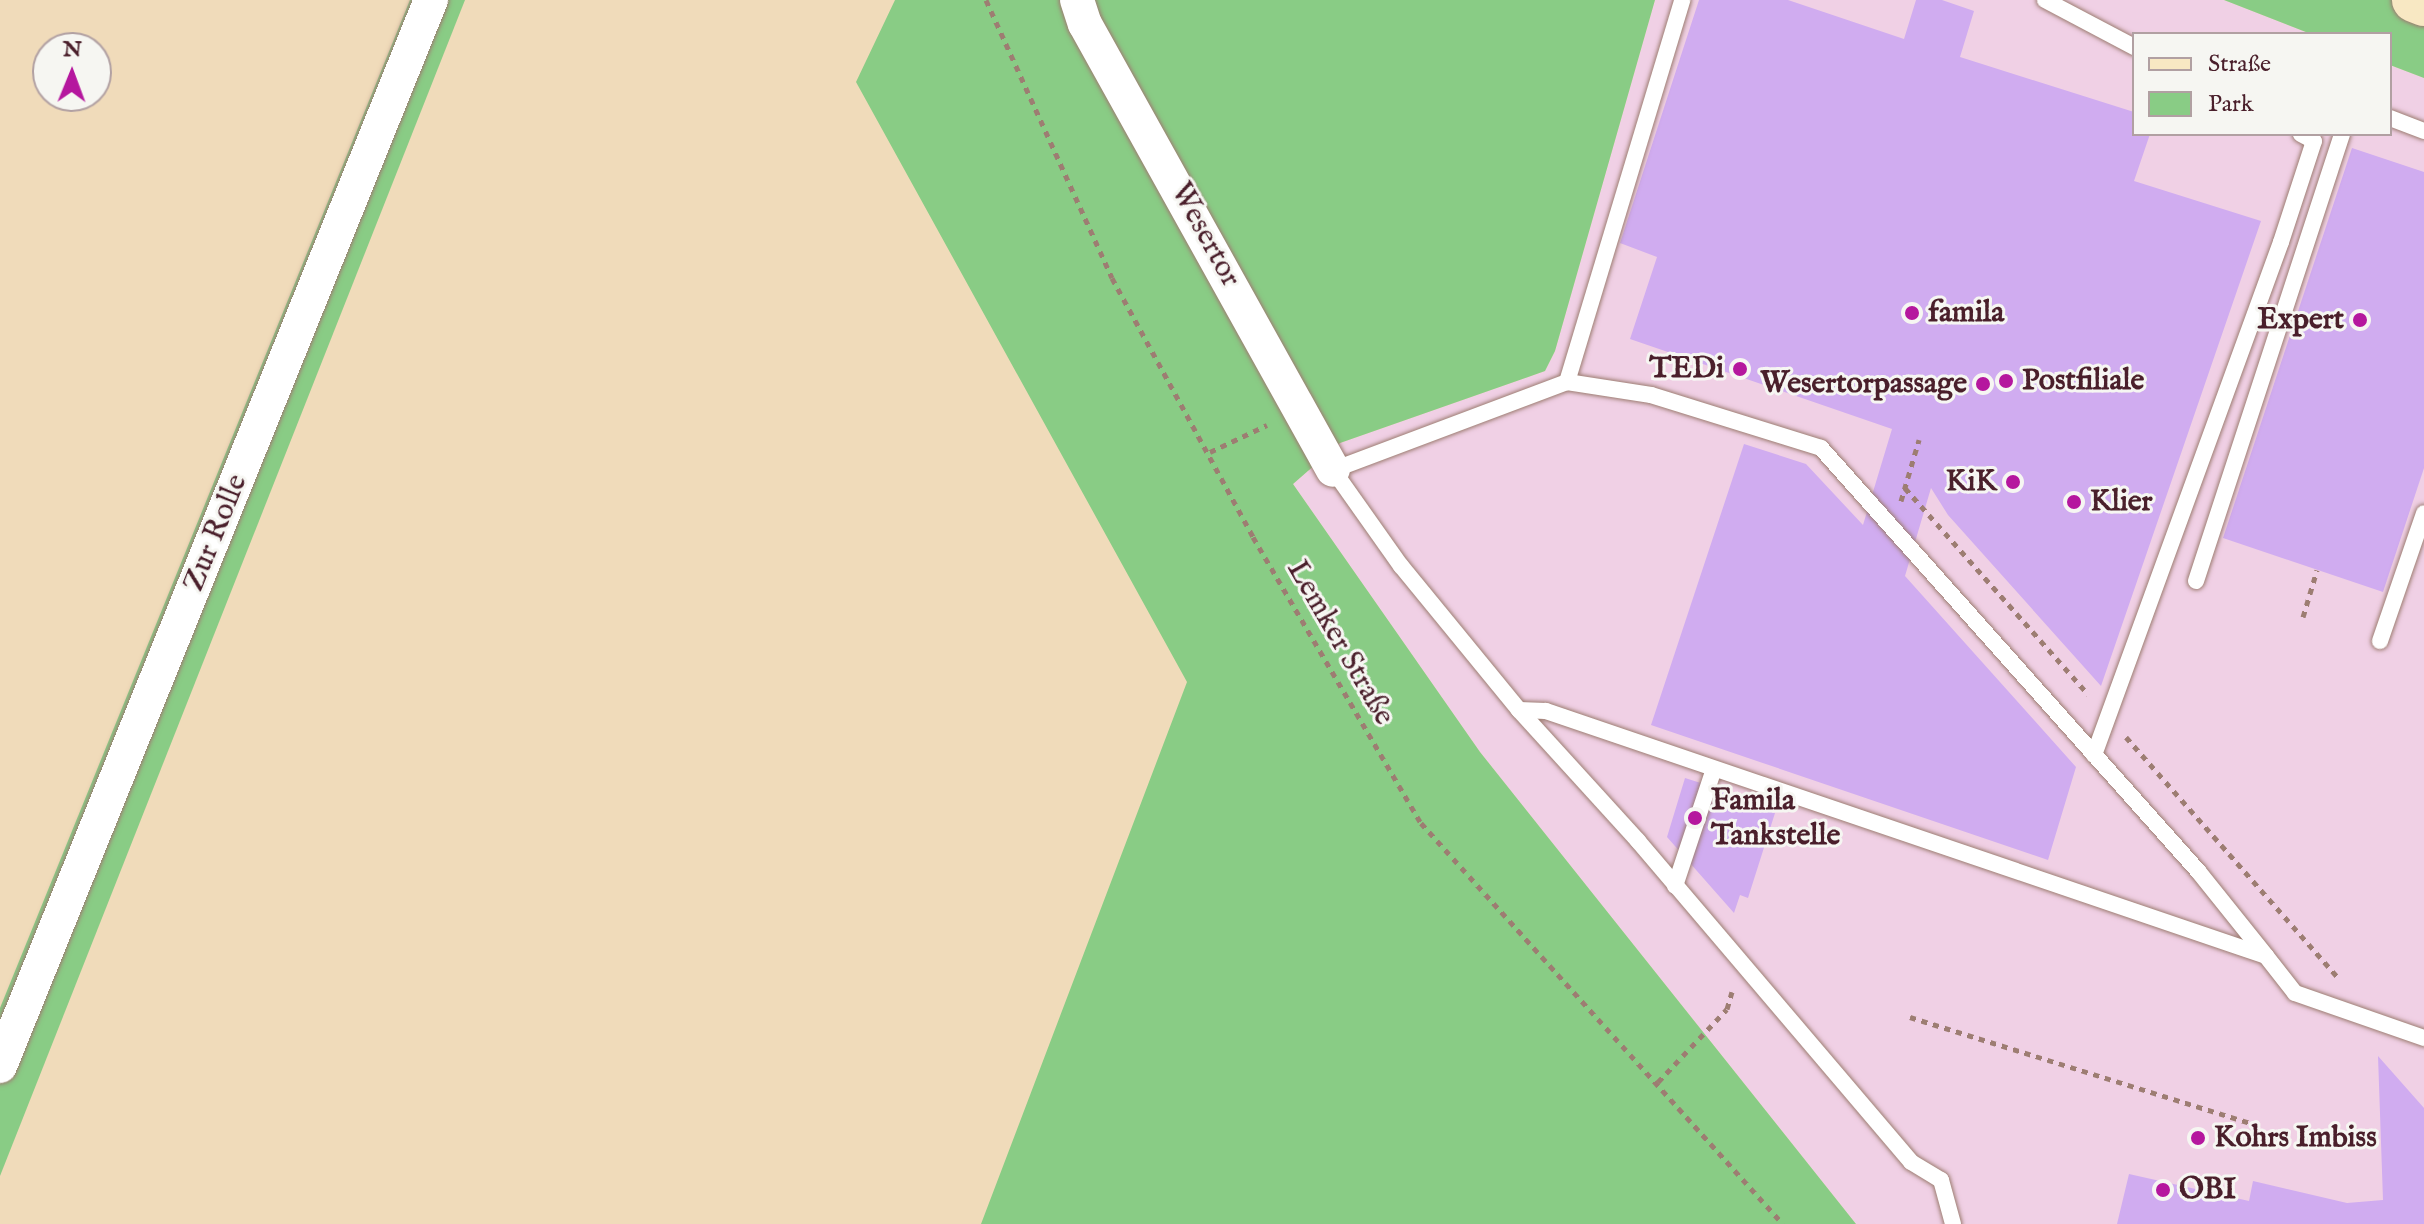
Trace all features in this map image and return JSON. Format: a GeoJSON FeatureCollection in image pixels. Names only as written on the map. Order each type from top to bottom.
{"type":"FeatureCollection","features":[{"type":"Feature","properties":{"kind":"street","name":"Zur Rolle"},"geometry":{"type":"LineString","coordinates":[[0,1066],[431,0]]}},
{"type":"Feature","properties":{"kind":"street","name":"Wesertor"},"geometry":{"type":"LineString","coordinates":[[1077,0],[1298,411],[1333,470]]}},
{"type":"Feature","properties":{"kind":"street"},"geometry":{"type":"LineString","coordinates":[[2414,0],[2424,4]]}},
{"type":"Feature","properties":{"kind":"lane"},"geometry":{"type":"LineString","coordinates":[[1567,382],[1682,0]]}},
{"type":"Feature","properties":{"kind":"lane"},"geometry":{"type":"LineString","coordinates":[[2045,0],[2132,46]]}},
{"type":"Feature","properties":{"kind":"lane"},"geometry":{"type":"LineString","coordinates":[[2392,119],[2424,131]]}},
{"type":"Feature","properties":{"kind":"lane"},"geometry":{"type":"LineString","coordinates":[[2094,755],[2281,242],[2314,141],[2305,136]]}},
{"type":"Feature","properties":{"kind":"lane"},"geometry":{"type":"LineString","coordinates":[[2196,581],[2341,136]]}},
{"type":"Feature","properties":{"kind":"lane"},"geometry":{"type":"LineString","coordinates":[[1953,1224],[1941,1180],[1911,1162],[1675,886],[1519,710],[1401,566],[1333,470],[1567,382],[1651,395],[1821,448],[2094,755],[2295,993],[2424,1038]]}},
{"type":"Feature","properties":{"kind":"lane"},"geometry":{"type":"LineString","coordinates":[[2380,641],[2424,513]]}},
{"type":"Feature","properties":{"kind":"lane"},"geometry":{"type":"LineString","coordinates":[[1519,710],[1546,711],[2266,956]]}},
{"type":"Feature","properties":{"kind":"lane"},"geometry":{"type":"LineString","coordinates":[[1675,886],[1714,769]]}},
{"type":"Feature","properties":{"kind":"path","name":"Lemker Straße"},"geometry":{"type":"LineString","coordinates":[[986,0],[1112,278],[1210,452],[1253,537],[1421,823],[1783,1224]]}},
{"type":"Feature","properties":{"kind":"path"},"geometry":{"type":"LineString","coordinates":[[1210,452],[1298,411]]}},
{"type":"Feature","properties":{"kind":"path"},"geometry":{"type":"LineString","coordinates":[[1892,529],[1919,440]]}},
{"type":"Feature","properties":{"kind":"path"},"geometry":{"type":"LineString","coordinates":[[1905,488],[2380,1024]]}},
{"type":"Feature","properties":{"kind":"path"},"geometry":{"type":"LineString","coordinates":[[2303,617],[2317,570]]}},
{"type":"Feature","properties":{"kind":"path"},"geometry":{"type":"LineString","coordinates":[[1658,1082],[1727,1009],[1740,965]]}},
{"type":"Feature","properties":{"kind":"path"},"geometry":{"type":"LineString","coordinates":[[1910,1017],[2250,1123]]}},
{"type":"Feature","properties":{"kind":"shaded area"},"geometry":{"type":"Polygon","coordinates":[[[1655,0],[2224,0],[2306,32],[2132,32],[2132,136],[2392,136],[2392,66],[2424,78],[2424,1224],[1856,1224],[1480,752],[1293,484],[1340,443],[1545,371],[1555,351],[1655,0]]]}},
{"type":"Feature","properties":{"kind":"green space"},"geometry":{"type":"Polygon","coordinates":[[[410,0],[465,0],[0,1176],[0,1008],[410,0]]]}},
{"type":"Feature","properties":{"kind":"green space"},"geometry":{"type":"Polygon","coordinates":[[[895,0],[1655,0],[1555,351],[1545,371],[1340,443],[1293,484],[1480,752],[1856,1224],[981,1224],[1187,682],[856,82],[895,0]]]}},
{"type":"Feature","properties":{"kind":"green space"},"geometry":{"type":"Polygon","coordinates":[[[2224,0],[2424,0],[2424,78],[2392,66],[2392,32],[2306,32],[2224,0]]]}},
{"type":"Feature","properties":{"kind":"building","name":"Wesertorpassage"},"geometry":{"type":"Polygon","coordinates":[[[1699,0],[1788,0],[1904,39],[1916,0],[1942,0],[1974,11],[1960,57],[2132,111],[2132,136],[2149,136],[2134,181],[2261,221],[2101,686],[1948,515],[1931,488],[1905,576],[2076,767],[2048,860],[1651,725],[1744,444],[1806,464],[1863,525],[1892,429],[1630,339],[1657,257],[1620,243],[1699,0]]]}},
{"type":"Feature","properties":{"kind":"building","name":"Expert"},"geometry":{"type":"Polygon","coordinates":[[[2352,148],[2424,172],[2424,468],[2383,592],[2223,538],[2352,148]]]}},
{"type":"Feature","properties":{"kind":"building"},"geometry":{"type":"Polygon","coordinates":[[[1685,778],[1770,805],[1768,811],[1775,813],[1748,898],[1740,895],[1734,913],[1667,837],[1685,778]]]}},
{"type":"Feature","properties":{"kind":"building","name":"OBI"},"geometry":{"type":"Polygon","coordinates":[[[2378,1056],[2424,1108],[2424,1224],[2117,1224],[2129,1174],[2249,1201],[2253,1181],[2347,1203],[2383,1200],[2378,1056]]]}},
{"type":"Feature","properties":{"kind":"place","name":"famila"},"geometry":{"type":"Point","coordinates":[1912,313]}},
{"type":"Feature","properties":{"kind":"place","name":"Expert"},"geometry":{"type":"Point","coordinates":[2360,320]}},
{"type":"Feature","properties":{"kind":"place","name":"TEDi"},"geometry":{"type":"Point","coordinates":[1740,369]}},
{"type":"Feature","properties":{"kind":"place","name":"Postfiliale"},"geometry":{"type":"Point","coordinates":[2006,381]}},
{"type":"Feature","properties":{"kind":"place","name":"Wesertorpassage"},"geometry":{"type":"Point","coordinates":[1983,384]}},
{"type":"Feature","properties":{"kind":"place","name":"KiK"},"geometry":{"type":"Point","coordinates":[2013,482]}},
{"type":"Feature","properties":{"kind":"place","name":"Klier"},"geometry":{"type":"Point","coordinates":[2074,502]}},
{"type":"Feature","properties":{"kind":"place","name":"Famila Tankstelle"},"geometry":{"type":"Point","coordinates":[1695,818]}},
{"type":"Feature","properties":{"kind":"place","name":"Kohrs Imbiss"},"geometry":{"type":"Point","coordinates":[2198,1138]}},
{"type":"Feature","properties":{"kind":"place","name":"OBI"},"geometry":{"type":"Point","coordinates":[2163,1190]}}]}
